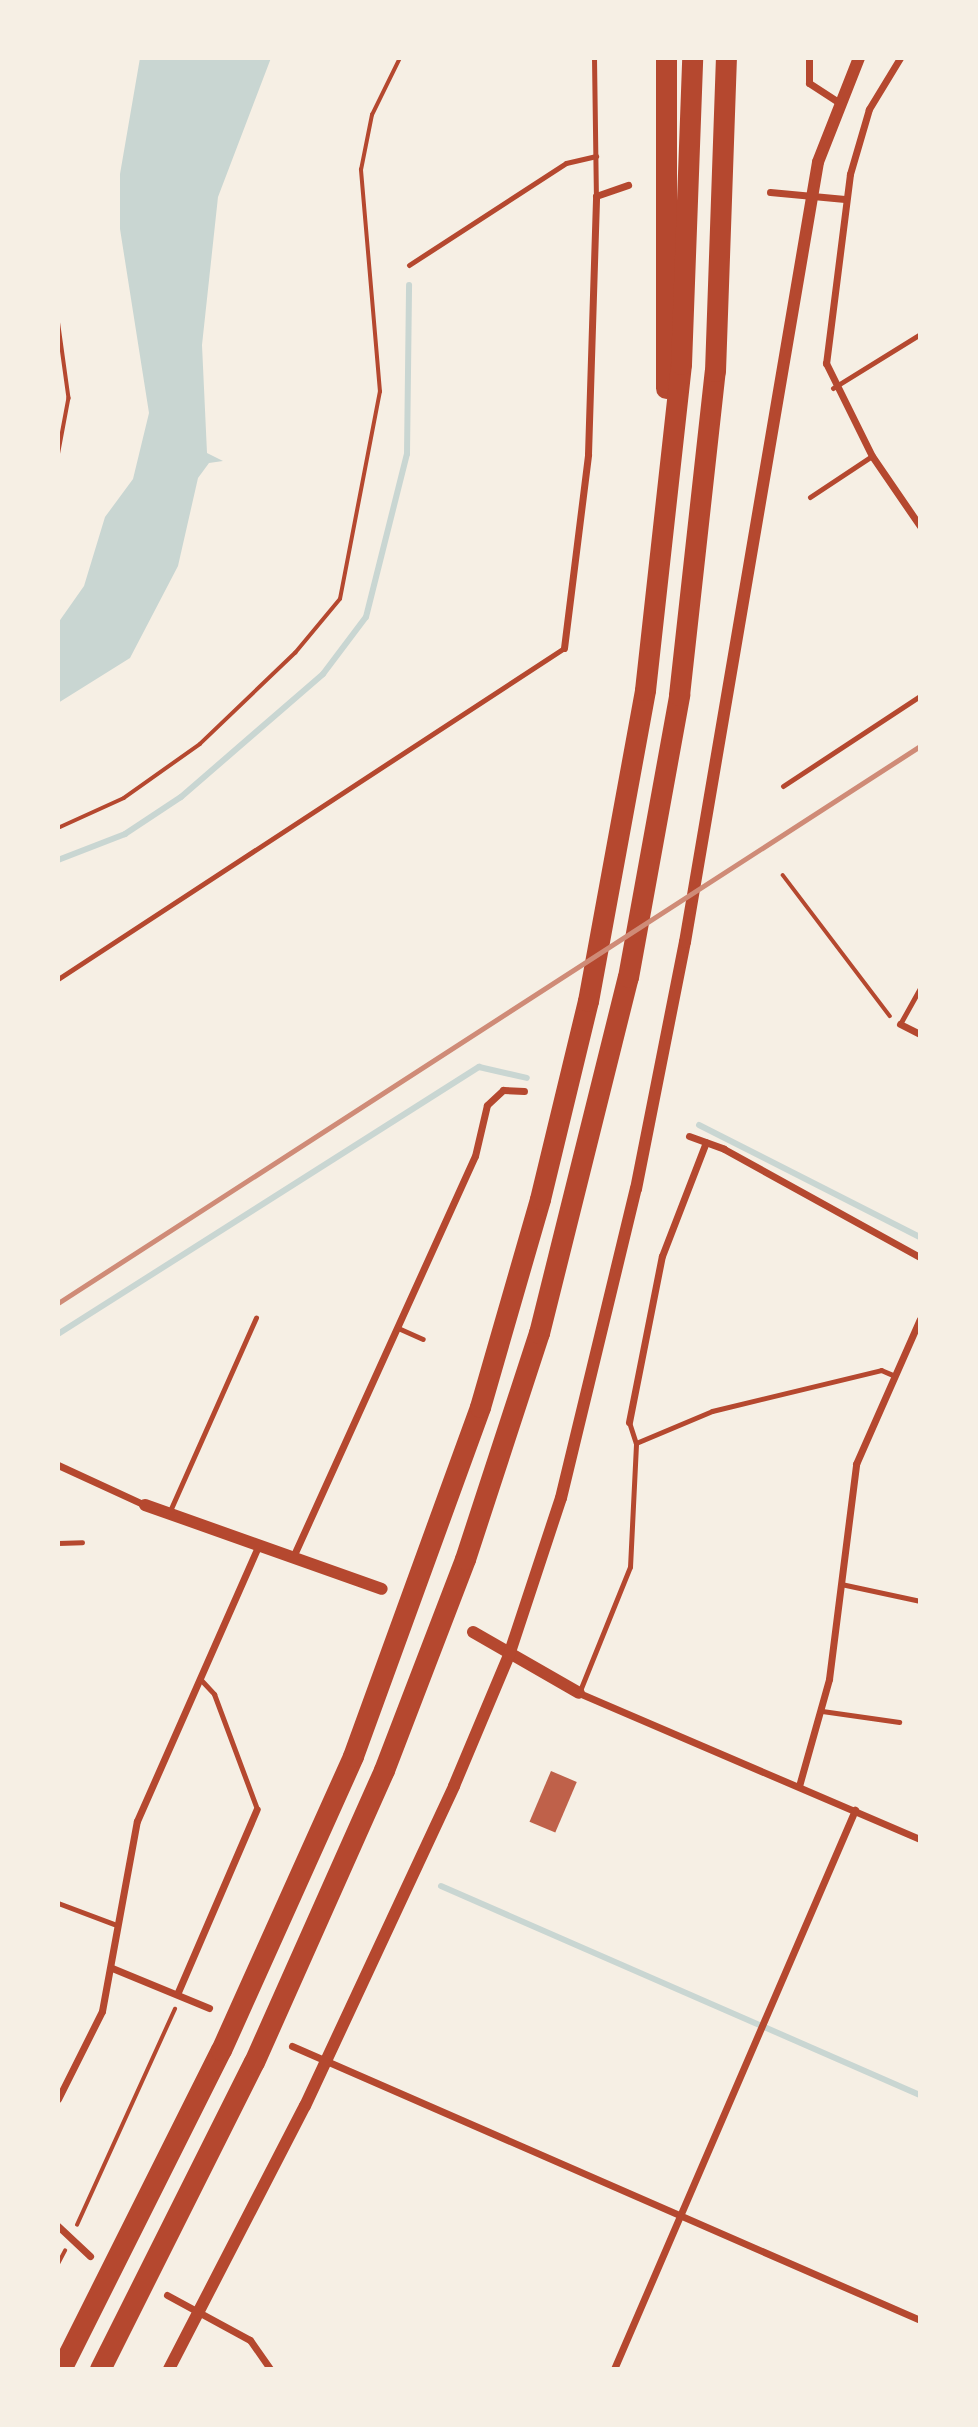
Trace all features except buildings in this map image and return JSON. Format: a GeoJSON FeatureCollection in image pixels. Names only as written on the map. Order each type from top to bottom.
{"type":"FeatureCollection","features":[{"type":"Feature","properties":{"kind":"highway"},"geometry":{"type":"LineString","coordinates":[[666,58],[667,516]]}},
{"type":"Feature","properties":{"kind":"highway"},"geometry":{"type":"LineString","coordinates":[[61,2369],[221,2050],[396,1645],[506,1322],[588,1001],[618,851],[667,516],[681,364],[692,58]]}},
{"type":"Feature","properties":{"kind":"highway"},"geometry":{"type":"LineString","coordinates":[[100,2369],[314,1933],[439,1628],[539,1333],[628,976],[656,835],[703,512],[726,58]]}},
{"type":"Feature","properties":{"kind":"street"},"geometry":{"type":"LineString","coordinates":[[808,58],[809,83],[838,101]]}},
{"type":"Feature","properties":{"kind":"street"},"geometry":{"type":"LineString","coordinates":[[169,2369],[325,2064],[509,1655],[585,1407],[685,942],[812,195],[838,101],[859,58]]}},
{"type":"Feature","properties":{"kind":"street"},"geometry":{"type":"LineString","coordinates":[[900,58],[869,109],[845,199],[827,350],[833,387],[872,456],[920,526]]}},
{"type":"Feature","properties":{"kind":"street"},"geometry":{"type":"LineString","coordinates":[[564,648],[588,454],[596,196],[628,185]]}},
{"type":"Feature","properties":{"kind":"street"},"geometry":{"type":"LineString","coordinates":[[770,192],[845,199]]}},
{"type":"Feature","properties":{"kind":"street"},"geometry":{"type":"LineString","coordinates":[[900,1024],[920,1034]]}},
{"type":"Feature","properties":{"kind":"street"},"geometry":{"type":"LineString","coordinates":[[293,1557],[475,1156],[492,1094],[524,1091]]}},
{"type":"Feature","properties":{"kind":"street"},"geometry":{"type":"LineString","coordinates":[[689,1136],[706,1142],[920,1257]]}},
{"type":"Feature","properties":{"kind":"street"},"geometry":{"type":"LineString","coordinates":[[629,1422],[660,1267],[706,1142]]}},
{"type":"Feature","properties":{"kind":"street"},"geometry":{"type":"LineString","coordinates":[[799,1786],[822,1711],[856,1464],[893,1375],[920,1320]]}},
{"type":"Feature","properties":{"kind":"street"},"geometry":{"type":"LineString","coordinates":[[58,1465],[145,1504],[382,1589]]}},
{"type":"Feature","properties":{"kind":"street"},"geometry":{"type":"LineString","coordinates":[[58,2099],[102,2011],[112,1968],[114,1924],[137,1821],[202,1681],[259,1545]]}},
{"type":"Feature","properties":{"kind":"street"},"geometry":{"type":"LineString","coordinates":[[473,1632],[579,1693],[920,1839]]}},
{"type":"Feature","properties":{"kind":"street"},"geometry":{"type":"LineString","coordinates":[[178,1992],[257,1809]]}},
{"type":"Feature","properties":{"kind":"street"},"geometry":{"type":"LineString","coordinates":[[614,2369],[678,2215],[855,1810]]}},
{"type":"Feature","properties":{"kind":"street"},"geometry":{"type":"LineString","coordinates":[[112,1968],[178,1992],[209,2008]]}},
{"type":"Feature","properties":{"kind":"street"},"geometry":{"type":"LineString","coordinates":[[292,2046],[325,2064],[920,2320]]}},
{"type":"Feature","properties":{"kind":"street"},"geometry":{"type":"LineString","coordinates":[[58,2226],[90,2256]]}},
{"type":"Feature","properties":{"kind":"street"},"geometry":{"type":"LineString","coordinates":[[167,2295],[250,2340],[270,2369]]}},
{"type":"Feature","properties":{"kind":"lane"},"geometry":{"type":"LineString","coordinates":[[594,58],[596,196]]}},
{"type":"Feature","properties":{"kind":"lane"},"geometry":{"type":"LineString","coordinates":[[409,265],[566,163],[596,156]]}},
{"type":"Feature","properties":{"kind":"lane"},"geometry":{"type":"LineString","coordinates":[[833,387],[920,334]]}},
{"type":"Feature","properties":{"kind":"lane"},"geometry":{"type":"LineString","coordinates":[[810,497],[872,456]]}},
{"type":"Feature","properties":{"kind":"lane"},"geometry":{"type":"LineString","coordinates":[[58,979],[564,648]]}},
{"type":"Feature","properties":{"kind":"lane"},"geometry":{"type":"LineString","coordinates":[[783,786],[920,696]]}},
{"type":"Feature","properties":{"kind":"lane"},"geometry":{"type":"LineString","coordinates":[[900,1024],[920,988]]}},
{"type":"Feature","properties":{"kind":"lane"},"geometry":{"type":"LineString","coordinates":[[169,1513],[256,1318]]}},
{"type":"Feature","properties":{"kind":"lane"},"geometry":{"type":"LineString","coordinates":[[398,1328],[423,1339]]}},
{"type":"Feature","properties":{"kind":"lane"},"geometry":{"type":"LineString","coordinates":[[636,1443],[712,1411],[881,1370],[893,1375]]}},
{"type":"Feature","properties":{"kind":"lane"},"geometry":{"type":"LineString","coordinates":[[579,1693],[629,1567],[636,1443],[629,1422]]}},
{"type":"Feature","properties":{"kind":"lane"},"geometry":{"type":"LineString","coordinates":[[58,1543],[82,1542]]}},
{"type":"Feature","properties":{"kind":"lane"},"geometry":{"type":"LineString","coordinates":[[841,1584],[920,1601]]}},
{"type":"Feature","properties":{"kind":"lane"},"geometry":{"type":"LineString","coordinates":[[202,1681],[214,1694],[257,1809]]}},
{"type":"Feature","properties":{"kind":"lane"},"geometry":{"type":"LineString","coordinates":[[822,1711],[899,1722]]}},
{"type":"Feature","properties":{"kind":"lane"},"geometry":{"type":"LineString","coordinates":[[58,1903],[114,1924]]}},
{"type":"Feature","properties":{"kind":"path"},"geometry":{"type":"LineString","coordinates":[[58,828],[124,797],[190,753],[263,686],[340,599],[380,392],[360,170],[372,115],[400,58]]}},
{"type":"Feature","properties":{"kind":"path"},"geometry":{"type":"LineString","coordinates":[[58,319],[69,398],[58,457]]}},
{"type":"Feature","properties":{"kind":"path"},"geometry":{"type":"LineString","coordinates":[[783,875],[900,1024]]}},
{"type":"Feature","properties":{"kind":"path"},"geometry":{"type":"LineString","coordinates":[[58,2264],[178,1992]]}},
{"type":"Feature","properties":{"kind":"shaded area"},"geometry":{"type":"Polygon","coordinates":[[[140,58],[271,58],[218,197],[202,345],[207,453],[223,461],[209,463],[198,478],[178,566],[130,658],[58,703],[58,623],[84,586],[105,517],[133,479],[149,413],[120,229],[120,174],[140,58]]]}},
{"type":"Feature","properties":{"kind":"waterway"},"geometry":{"type":"LineString","coordinates":[[58,860],[125,834],[181,797],[323,674],[366,617],[407,454],[409,285]]}},
{"type":"Feature","properties":{"kind":"waterway"},"geometry":{"type":"LineString","coordinates":[[58,1334],[479,1067],[527,1078]]}},
{"type":"Feature","properties":{"kind":"waterway"},"geometry":{"type":"LineString","coordinates":[[699,1125],[920,1237]]}},
{"type":"Feature","properties":{"kind":"waterway"},"geometry":{"type":"LineString","coordinates":[[441,1886],[920,2095]]}},
{"type":"Feature","properties":{"kind":"railway"},"geometry":{"type":"LineString","coordinates":[[58,1303],[920,746]]}}]}
